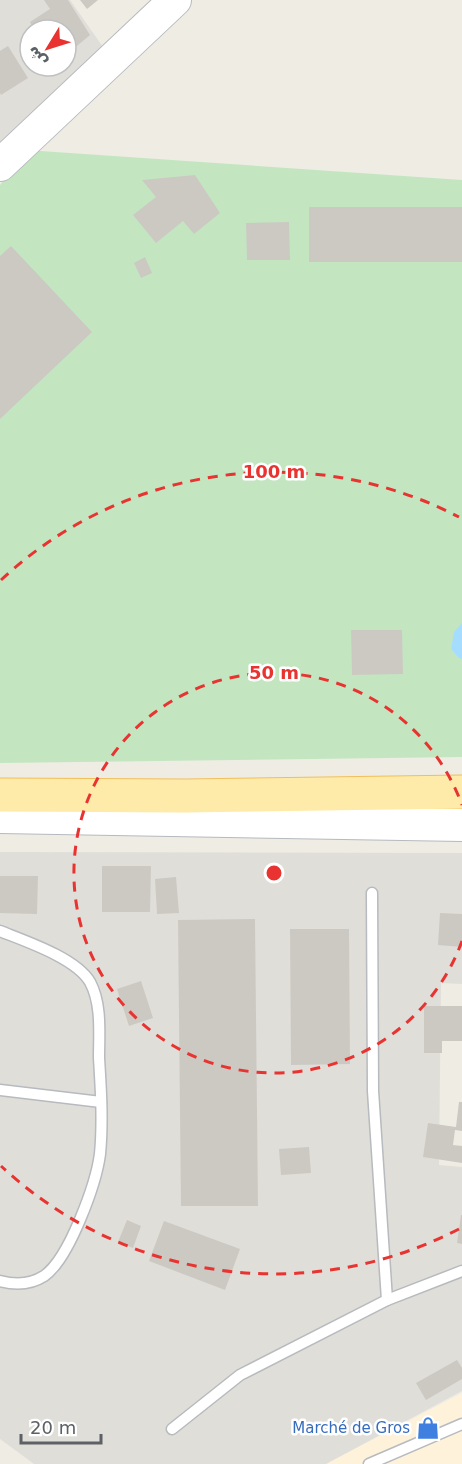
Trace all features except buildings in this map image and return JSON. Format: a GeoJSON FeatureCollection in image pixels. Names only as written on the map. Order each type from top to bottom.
{"type":"FeatureCollection","features":[{"type":"Feature","properties":{"kind":"main road"},"geometry":{"type":"LineString","coordinates":[[0,165],[175,0]]}},
{"type":"Feature","properties":{"kind":"main road"},"geometry":{"type":"LineString","coordinates":[[0,795],[185,796],[462,792]]}},
{"type":"Feature","properties":{"kind":"main road"},"geometry":{"type":"LineString","coordinates":[[0,817],[462,825]]}},
{"type":"Feature","properties":{"kind":"lane"},"geometry":{"type":"LineString","coordinates":[[372,893],[373,1091],[387,1300]]}},
{"type":"Feature","properties":{"kind":"lane"},"geometry":{"type":"LineString","coordinates":[[0,931],[66,960],[79,969],[89,981],[96,996],[98,1012],[101,1102],[101,1140],[96,1170],[84,1210],[63,1252],[55,1266],[43,1277],[28,1283],[12,1284],[0,1281]]}},
{"type":"Feature","properties":{"kind":"lane"},"geometry":{"type":"LineString","coordinates":[[0,1090],[101,1102]]}},
{"type":"Feature","properties":{"kind":"lane"},"geometry":{"type":"LineString","coordinates":[[172,1429],[240,1375],[387,1300],[462,1271]]}},
{"type":"Feature","properties":{"kind":"lane"},"geometry":{"type":"LineString","coordinates":[[369,1464],[462,1424]]}},
{"type":"Feature","properties":{"kind":"shaded area"},"geometry":{"type":"Polygon","coordinates":[[[0,0],[70,0],[105,50],[78,74],[78,18],[18,18],[18,78],[73,78],[0,143],[0,0]]]}},
{"type":"Feature","properties":{"kind":"shaded area"},"geometry":{"type":"Polygon","coordinates":[[[0,852],[462,853],[462,984],[441,983],[439,1165],[462,1167],[462,1391],[326,1464],[34,1464],[0,1439],[0,852]]]}},
{"type":"Feature","properties":{"kind":"shaded area","name":"Marché de Gros"},"geometry":{"type":"Polygon","coordinates":[[[462,1393],[462,1464],[326,1464],[462,1393]]]}},
{"type":"Feature","properties":{"kind":"green space"},"geometry":{"type":"Polygon","coordinates":[[[26,150],[462,180],[462,757],[0,763],[0,185],[26,150]]]}},
{"type":"Feature","properties":{"kind":"water"},"geometry":{"type":"Polygon","coordinates":[[[462,623],[462,659],[451,649],[454,632],[462,623]]]}},
{"type":"Feature","properties":{"kind":"place","name":"Marché de Gros"},"geometry":{"type":"Point","coordinates":[428,1428]}}]}
